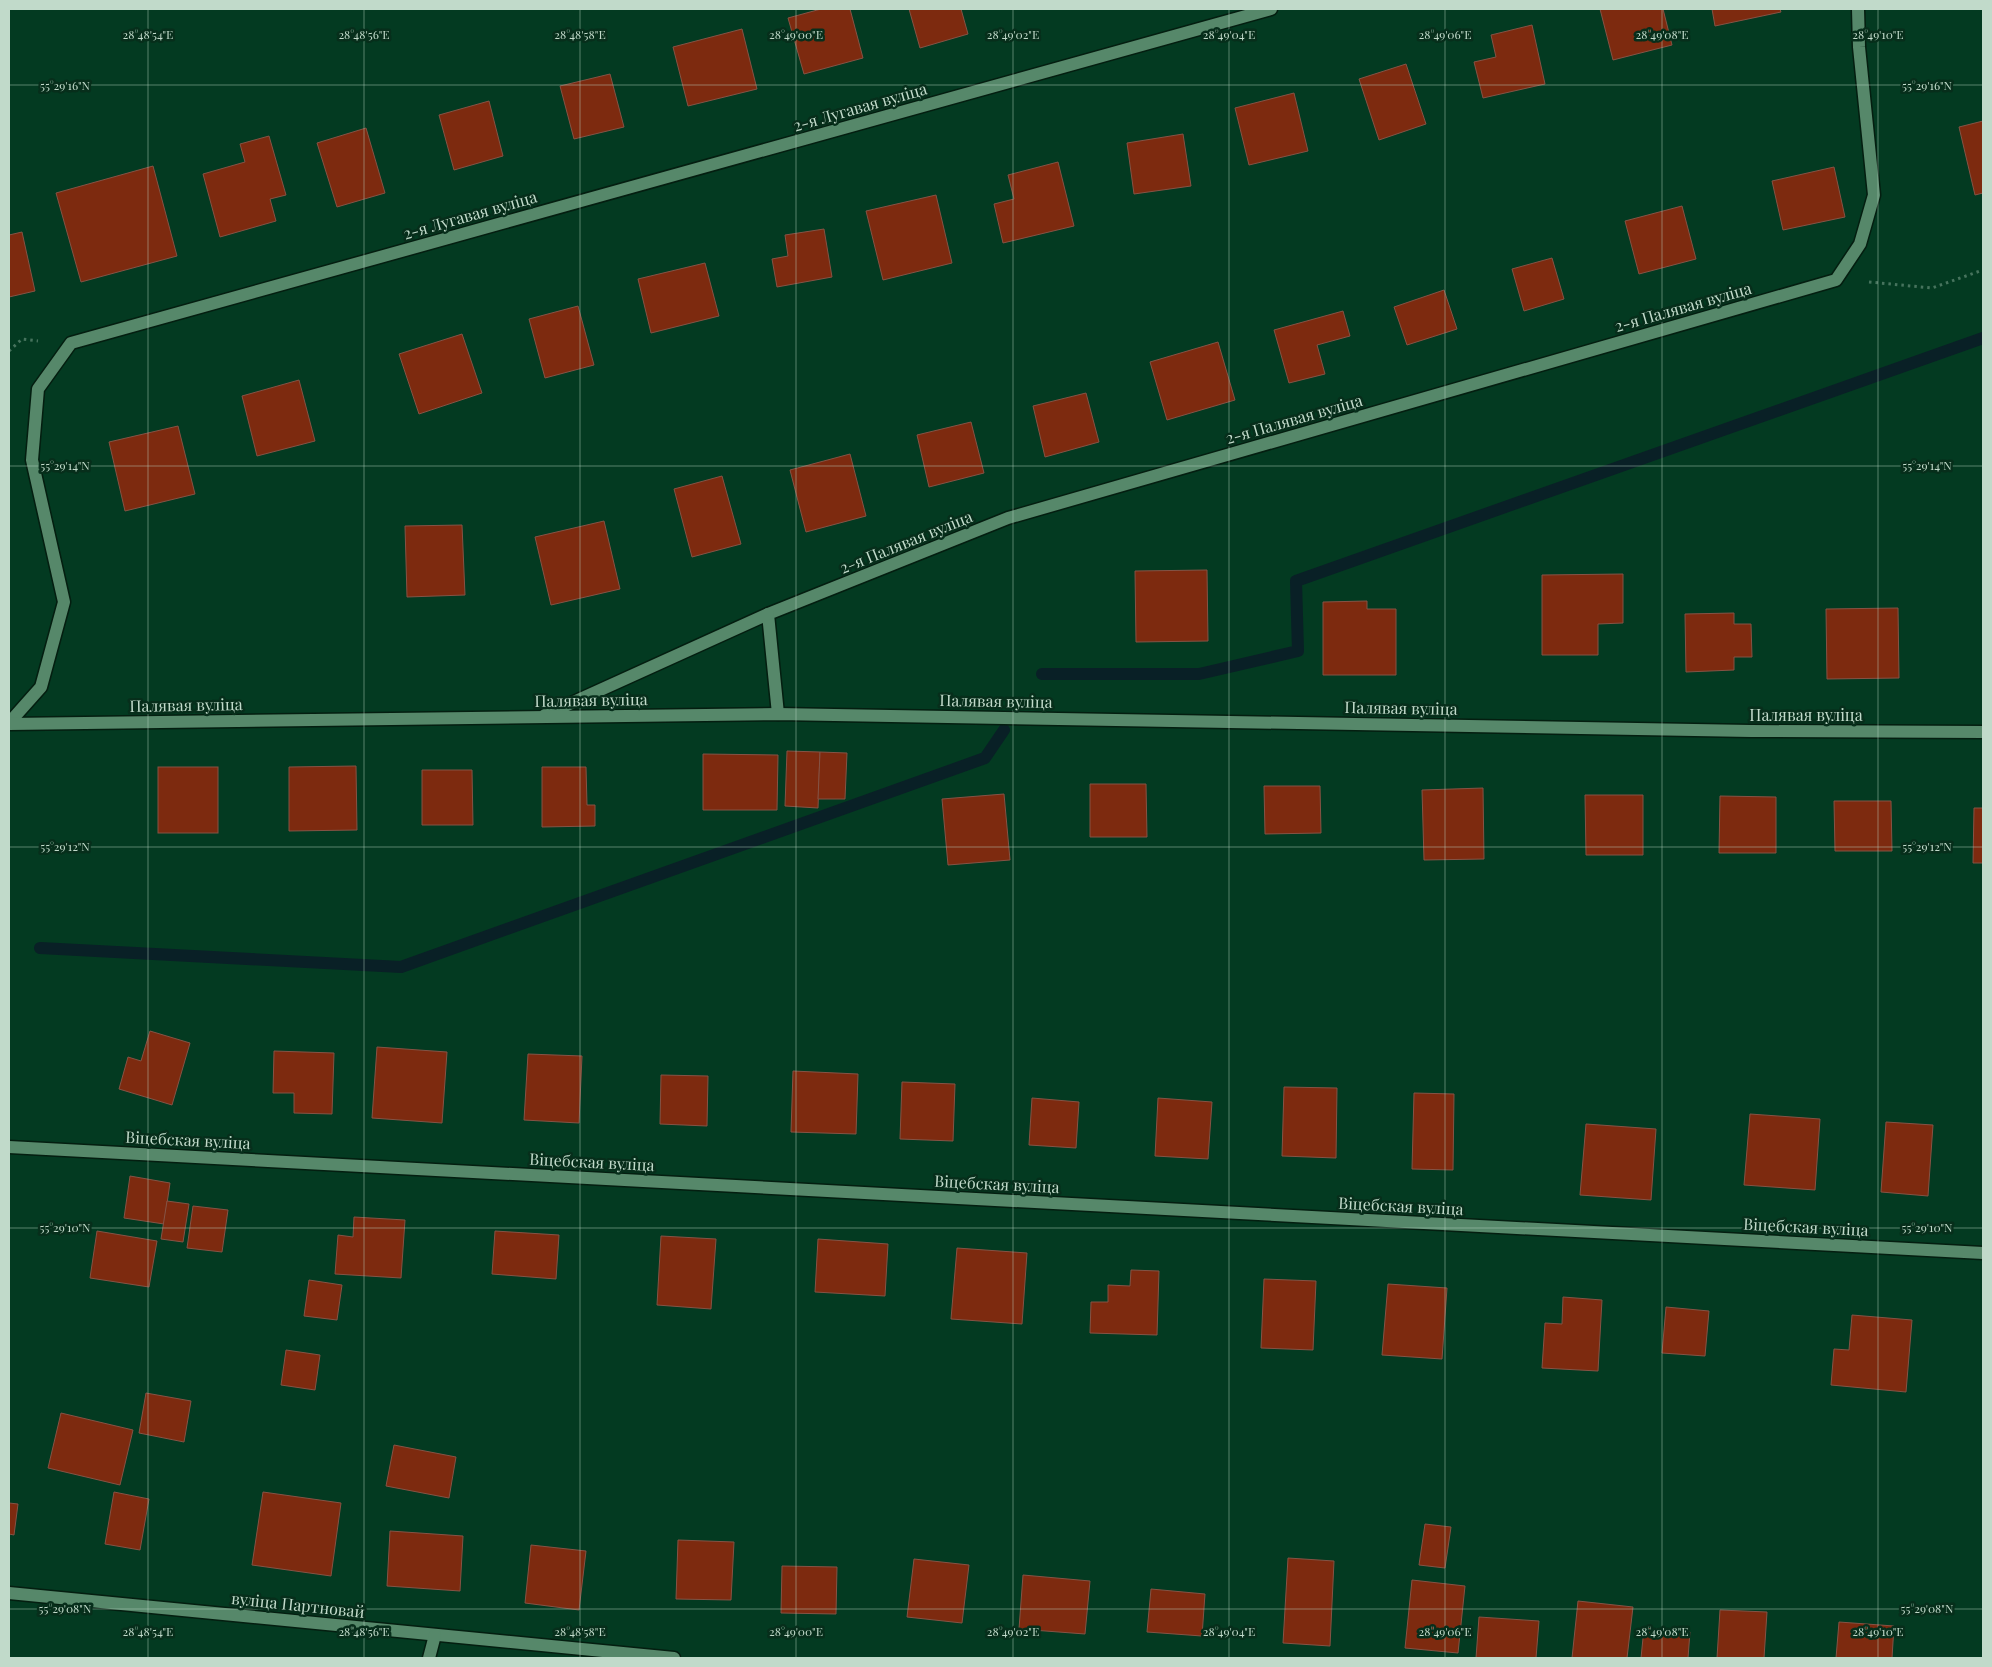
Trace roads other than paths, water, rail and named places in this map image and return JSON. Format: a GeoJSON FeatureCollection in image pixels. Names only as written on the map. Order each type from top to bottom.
{"type":"FeatureCollection","features":[{"type":"Feature","properties":{"kind":"street","name":"2-я Лугавая вуліца"},"geometry":{"type":"LineString","coordinates":[[9,723],[41,687],[64,602],[32,460],[38,389],[71,343],[1271,9]]}},
{"type":"Feature","properties":{"kind":"street","name":"2-я Палявая вуліца"},"geometry":{"type":"LineString","coordinates":[[541,717],[768,614],[1008,518],[1836,280],[1860,244],[1874,195],[1859,47],[1858,9]]}},
{"type":"Feature","properties":{"kind":"street"},"geometry":{"type":"LineString","coordinates":[[768,614],[778,714]]}},
{"type":"Feature","properties":{"kind":"street","name":"Палявая вуліца"},"geometry":{"type":"LineString","coordinates":[[9,723],[778,714],[1741,731],[1983,732]]}},
{"type":"Feature","properties":{"kind":"street","name":"Віцебская вуліца"},"geometry":{"type":"LineString","coordinates":[[9,1147],[1983,1253]]}},
{"type":"Feature","properties":{"kind":"street","name":"вуліца Партновай"},"geometry":{"type":"LineString","coordinates":[[9,1594],[674,1658]]}},
{"type":"Feature","properties":{"kind":"street"},"geometry":{"type":"LineString","coordinates":[[430,1658],[435,1635]]}},
{"type":"Feature","properties":{"kind":"waterway"},"geometry":{"type":"LineString","coordinates":[[1042,674],[1199,674],[1298,651],[1296,581],[1983,338]]}},
{"type":"Feature","properties":{"kind":"waterway"},"geometry":{"type":"LineString","coordinates":[[40,948],[401,967],[985,758],[1004,730]]}}]}
